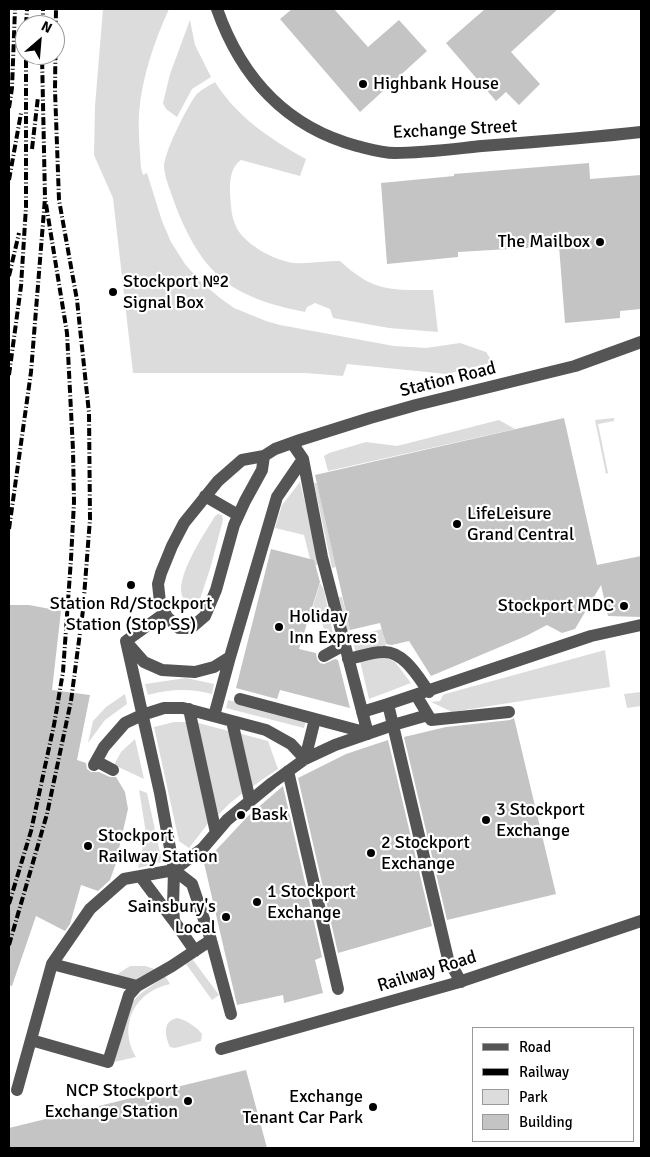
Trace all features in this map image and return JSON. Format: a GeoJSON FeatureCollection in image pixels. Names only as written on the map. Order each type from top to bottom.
{"type":"FeatureCollection","features":[{"type":"Feature","properties":{"kind":"street","name":"Exchange Street"},"geometry":{"type":"LineString","coordinates":[[217,9],[225,32],[237,54],[255,81],[270,97],[299,121],[346,143],[393,153],[538,143],[641,132]]}},
{"type":"Feature","properties":{"kind":"street","name":"Station Road"},"geometry":{"type":"LineString","coordinates":[[165,613],[158,594],[160,573],[177,535],[218,481],[242,460],[264,456],[275,449],[292,443],[416,405],[575,366],[641,342]]}},
{"type":"Feature","properties":{"kind":"street"},"geometry":{"type":"LineString","coordinates":[[292,443],[303,459],[322,557],[368,734]]}},
{"type":"Feature","properties":{"kind":"street"},"geometry":{"type":"LineString","coordinates":[[126,641],[165,613],[173,624],[179,628],[186,629],[199,622],[205,616],[216,590],[238,515],[262,470],[264,456]]}},
{"type":"Feature","properties":{"kind":"street"},"geometry":{"type":"LineString","coordinates":[[214,716],[229,696],[230,658],[277,497],[303,459]]}},
{"type":"Feature","properties":{"kind":"street"},"geometry":{"type":"LineString","coordinates":[[205,496],[238,515]]}},
{"type":"Feature","properties":{"kind":"street"},"geometry":{"type":"LineString","coordinates":[[362,712],[422,694],[591,636],[641,625]]}},
{"type":"Feature","properties":{"kind":"street"},"geometry":{"type":"LineString","coordinates":[[126,641],[134,653],[144,662],[162,670],[195,672],[214,667],[230,658]]}},
{"type":"Feature","properties":{"kind":"street"},"geometry":{"type":"LineString","coordinates":[[126,641],[160,793],[174,870],[172,907],[174,921]]}},
{"type":"Feature","properties":{"kind":"street"},"geometry":{"type":"LineString","coordinates":[[324,656],[344,644]]}},
{"type":"Feature","properties":{"kind":"street"},"geometry":{"type":"LineString","coordinates":[[348,658],[383,652],[394,653],[402,658],[422,694],[431,720],[509,712]]}},
{"type":"Feature","properties":{"kind":"street"},"geometry":{"type":"LineString","coordinates":[[229,696],[368,734]]}},
{"type":"Feature","properties":{"kind":"street"},"geometry":{"type":"LineString","coordinates":[[388,704],[448,959],[461,982]]}},
{"type":"Feature","properties":{"kind":"street"},"geometry":{"type":"LineString","coordinates":[[113,770],[95,763],[104,747],[125,723],[164,708],[188,709],[266,730],[291,744],[305,759]]}},
{"type":"Feature","properties":{"kind":"street"},"geometry":{"type":"LineString","coordinates":[[188,709],[216,832]]}},
{"type":"Feature","properties":{"kind":"street"},"geometry":{"type":"LineString","coordinates":[[17,1090],[52,964],[90,910],[124,880],[174,870],[203,848],[227,820],[305,759],[335,745],[428,715]]}},
{"type":"Feature","properties":{"kind":"street"},"geometry":{"type":"LineString","coordinates":[[305,759],[315,719]]}},
{"type":"Feature","properties":{"kind":"street"},"geometry":{"type":"LineString","coordinates":[[232,721],[250,801]]}},
{"type":"Feature","properties":{"kind":"street"},"geometry":{"type":"LineString","coordinates":[[288,771],[338,988]]}},
{"type":"Feature","properties":{"kind":"street"},"geometry":{"type":"LineString","coordinates":[[174,870],[192,884],[211,940],[231,1014]]}},
{"type":"Feature","properties":{"kind":"street"},"geometry":{"type":"LineString","coordinates":[[140,876],[195,951]]}},
{"type":"Feature","properties":{"kind":"street","name":"Railway Road"},"geometry":{"type":"LineString","coordinates":[[221,1049],[461,982],[641,921]]}},
{"type":"Feature","properties":{"kind":"street"},"geometry":{"type":"LineString","coordinates":[[31,1040],[108,1062],[129,996],[137,986],[211,940]]}},
{"type":"Feature","properties":{"kind":"street"},"geometry":{"type":"LineString","coordinates":[[52,964],[137,986]]}},
{"type":"Feature","properties":{"kind":"green space"},"geometry":{"type":"Polygon","coordinates":[[[103,9],[169,9],[158,34],[143,86],[139,120],[141,168],[143,175],[147,173],[162,221],[171,242],[185,264],[200,281],[234,308],[280,325],[394,346],[426,348],[460,343],[486,352],[490,358],[490,363],[447,374],[347,364],[343,376],[305,373],[133,373],[113,198],[94,155],[95,106],[103,9]]]}},
{"type":"Feature","properties":{"kind":"green space"},"geometry":{"type":"Polygon","coordinates":[[[190,20],[195,45],[211,77],[192,89],[177,117],[166,109],[163,103],[170,74],[190,20]]]}},
{"type":"Feature","properties":{"kind":"green space"},"geometry":{"type":"Polygon","coordinates":[[[215,82],[233,106],[255,126],[306,159],[300,176],[241,160],[237,163],[231,180],[231,206],[235,224],[244,238],[260,250],[286,262],[340,261],[363,279],[373,284],[393,289],[433,290],[438,332],[389,328],[333,318],[330,309],[315,303],[307,307],[305,312],[277,306],[259,300],[233,287],[222,279],[202,258],[181,220],[164,168],[171,142],[192,101],[200,91],[215,82]]]}},
{"type":"Feature","properties":{"kind":"green space"},"geometry":{"type":"Polygon","coordinates":[[[614,418],[614,421],[598,424],[608,473],[606,474],[595,420],[614,418]]]}},
{"type":"Feature","properties":{"kind":"green space"},"geometry":{"type":"Polygon","coordinates":[[[499,420],[515,429],[328,471],[324,456],[366,442],[397,446],[499,420]]]}},
{"type":"Feature","properties":{"kind":"green space"},"geometry":{"type":"Polygon","coordinates":[[[300,482],[320,564],[309,567],[310,559],[304,535],[275,528],[282,505],[300,482]]]}},
{"type":"Feature","properties":{"kind":"green space"},"geometry":{"type":"Polygon","coordinates":[[[314,483],[317,483],[336,567],[332,568],[314,483]]]}},
{"type":"Feature","properties":{"kind":"green space"},"geometry":{"type":"Polygon","coordinates":[[[218,514],[222,515],[223,520],[210,569],[200,599],[191,604],[183,598],[181,588],[183,576],[196,548],[218,514]]]}},
{"type":"Feature","properties":{"kind":"green space"},"geometry":{"type":"Polygon","coordinates":[[[320,583],[324,590],[333,634],[326,636],[320,616],[313,606],[320,583]]]}},
{"type":"Feature","properties":{"kind":"green space"},"geometry":{"type":"Polygon","coordinates":[[[339,597],[342,597],[350,630],[347,631],[339,597]]]}},
{"type":"Feature","properties":{"kind":"green space"},"geometry":{"type":"Polygon","coordinates":[[[382,629],[386,646],[356,654],[352,637],[382,629]]]}},
{"type":"Feature","properties":{"kind":"green space"},"geometry":{"type":"Polygon","coordinates":[[[605,650],[610,687],[452,712],[431,702],[440,701],[445,694],[605,650]]]}},
{"type":"Feature","properties":{"kind":"green space"},"geometry":{"type":"Polygon","coordinates":[[[382,656],[395,662],[411,683],[369,699],[360,661],[382,656]]]}},
{"type":"Feature","properties":{"kind":"green space"},"geometry":{"type":"Polygon","coordinates":[[[186,678],[214,684],[212,694],[180,690],[148,695],[145,684],[186,678]]]}},
{"type":"Feature","properties":{"kind":"green space"},"geometry":{"type":"Polygon","coordinates":[[[641,692],[641,706],[627,708],[624,694],[641,692]]]}},
{"type":"Feature","properties":{"kind":"green space"},"geometry":{"type":"Polygon","coordinates":[[[125,694],[127,704],[105,720],[88,743],[93,721],[106,707],[125,694]]]}},
{"type":"Feature","properties":{"kind":"green space"},"geometry":{"type":"Polygon","coordinates":[[[228,700],[306,720],[304,728],[226,708],[228,700]]]}},
{"type":"Feature","properties":{"kind":"green space"},"geometry":{"type":"Polygon","coordinates":[[[174,722],[189,722],[210,821],[189,848],[179,841],[154,727],[174,722]]]}},
{"type":"Feature","properties":{"kind":"green space"},"geometry":{"type":"Polygon","coordinates":[[[195,722],[232,732],[245,791],[215,818],[195,722]]]}},
{"type":"Feature","properties":{"kind":"green space"},"geometry":{"type":"Polygon","coordinates":[[[238,733],[268,741],[278,769],[250,788],[238,733]]]}},
{"type":"Feature","properties":{"kind":"green space"},"geometry":{"type":"Polygon","coordinates":[[[135,739],[144,779],[114,765],[121,752],[135,739]]]}},
{"type":"Feature","properties":{"kind":"green space"},"geometry":{"type":"Polygon","coordinates":[[[139,790],[147,793],[162,862],[138,868],[146,833],[139,790]]]}},
{"type":"Feature","properties":{"kind":"green space"},"geometry":{"type":"Polygon","coordinates":[[[193,960],[219,995],[212,1000],[186,964],[193,960]]]}},
{"type":"Feature","properties":{"kind":"green space"},"geometry":{"type":"Polygon","coordinates":[[[130,966],[145,966],[158,970],[138,981],[116,975],[130,966]]]}},
{"type":"Feature","properties":{"kind":"green space"},"geometry":{"type":"Polygon","coordinates":[[[165,976],[170,984],[147,994],[133,1011],[129,1022],[128,1034],[136,1057],[114,1062],[133,1001],[165,976]]]}},
{"type":"Feature","properties":{"kind":"green space"},"geometry":{"type":"Polygon","coordinates":[[[177,1018],[188,1022],[197,1029],[202,1034],[201,1041],[175,1048],[170,1047],[166,1030],[169,1022],[177,1018]]]}},
{"type":"Feature","properties":{"kind":"building","name":"Highbank House"},"geometry":{"type":"Polygon","coordinates":[[[292,9],[334,9],[368,47],[399,20],[427,51],[360,112],[280,19],[292,9]]]}},
{"type":"Feature","properties":{"kind":"building"},"geometry":{"type":"Polygon","coordinates":[[[485,9],[558,9],[511,52],[540,84],[519,105],[506,92],[496,101],[446,43],[485,9]]]}},
{"type":"Feature","properties":{"kind":"building"},"geometry":{"type":"Polygon","coordinates":[[[589,163],[590,179],[641,175],[641,309],[620,311],[620,318],[565,323],[559,246],[458,252],[458,257],[387,264],[381,183],[454,176],[454,174],[589,163]]]}},
{"type":"Feature","properties":{"kind":"building","name":"LifeLeisure Grand Central"},"geometry":{"type":"Polygon","coordinates":[[[564,418],[597,565],[641,556],[641,617],[608,616],[601,585],[575,629],[562,633],[547,625],[526,636],[431,676],[409,641],[392,645],[386,644],[380,623],[350,630],[315,475],[564,418]]]}},
{"type":"Feature","properties":{"kind":"building","name":"Holiday Inn Express"},"geometry":{"type":"Polygon","coordinates":[[[271,549],[314,560],[320,582],[299,649],[316,653],[320,663],[324,664],[335,659],[338,660],[350,708],[280,690],[277,699],[236,688],[271,549]]]}},
{"type":"Feature","properties":{"kind":"building"},"geometry":{"type":"Polygon","coordinates":[[[9,605],[29,605],[61,611],[52,690],[90,695],[77,760],[86,763],[87,769],[91,772],[99,772],[110,777],[116,777],[125,792],[128,809],[110,880],[98,891],[81,885],[70,924],[65,931],[36,916],[12,986],[9,985],[9,605]]]}},
{"type":"Feature","properties":{"kind":"building","name":"3 Stockport Exchange"},"geometry":{"type":"Polygon","coordinates":[[[514,718],[556,894],[447,920],[404,737],[446,727],[514,718]]]}},
{"type":"Feature","properties":{"kind":"building","name":"2 Stockport Exchange"},"geometry":{"type":"Polygon","coordinates":[[[388,740],[432,926],[338,953],[298,778],[346,754],[388,740]]]}},
{"type":"Feature","properties":{"kind":"building","name":"1 Stockport Exchange"},"geometry":{"type":"Polygon","coordinates":[[[283,786],[322,957],[315,960],[323,993],[284,1003],[283,995],[237,1005],[204,863],[248,816],[283,786]]]}},
{"type":"Feature","properties":{"kind":"building","name":"NCP Stockport Exchange Station"},"geometry":{"type":"Polygon","coordinates":[[[246,1070],[267,1148],[9,1148],[9,1128],[246,1070]]]}},
{"type":"Feature","properties":{"kind":"railway"},"geometry":{"type":"LineString","coordinates":[[9,108],[12,88],[15,9]]}},
{"type":"Feature","properties":{"kind":"railway"},"geometry":{"type":"LineString","coordinates":[[27,9],[27,15]]}},
{"type":"Feature","properties":{"kind":"railway"},"geometry":{"type":"LineString","coordinates":[[43,9],[43,15]]}},
{"type":"Feature","properties":{"kind":"railway"},"geometry":{"type":"LineString","coordinates":[[9,945],[47,814],[71,701],[83,610],[90,519],[89,413],[77,300],[59,200],[55,90],[56,9]]}},
{"type":"Feature","properties":{"kind":"railway"},"geometry":{"type":"LineString","coordinates":[[9,375],[21,286],[26,207],[26,65]]}},
{"type":"Feature","properties":{"kind":"railway"},"geometry":{"type":"LineString","coordinates":[[9,529],[31,372],[45,198],[42,65]]}},
{"type":"Feature","properties":{"kind":"railway"},"geometry":{"type":"LineString","coordinates":[[32,149],[38,97]]}},
{"type":"Feature","properties":{"kind":"railway"},"geometry":{"type":"LineString","coordinates":[[9,180],[21,113]]}},
{"type":"Feature","properties":{"kind":"railway"},"geometry":{"type":"LineString","coordinates":[[9,904],[31,831],[54,725],[63,672],[74,502],[67,333],[45,198]]}},
{"type":"Feature","properties":{"kind":"railway"},"geometry":{"type":"LineString","coordinates":[[9,276],[19,233]]}},
{"type":"Feature","properties":{"kind":"place","name":"Highbank House"},"geometry":{"type":"Point","coordinates":[363,84]}},
{"type":"Feature","properties":{"kind":"place","name":"The Mailbox"},"geometry":{"type":"Point","coordinates":[600,242]}},
{"type":"Feature","properties":{"kind":"place","name":"Stockport №2 Signal Box"},"geometry":{"type":"Point","coordinates":[113,292]}},
{"type":"Feature","properties":{"kind":"place","name":"LifeLeisure Grand Central"},"geometry":{"type":"Point","coordinates":[457,524]}},
{"type":"Feature","properties":{"kind":"place","name":"Station Rd/Stockport Station (Stop SS)"},"geometry":{"type":"Point","coordinates":[131,585]}},
{"type":"Feature","properties":{"kind":"place","name":"Stockport MDC"},"geometry":{"type":"Point","coordinates":[624,606]}},
{"type":"Feature","properties":{"kind":"place","name":"Holiday Inn Express"},"geometry":{"type":"Point","coordinates":[279,627]}},
{"type":"Feature","properties":{"kind":"place","name":"Bask"},"geometry":{"type":"Point","coordinates":[241,815]}},
{"type":"Feature","properties":{"kind":"place","name":"3 Stockport Exchange"},"geometry":{"type":"Point","coordinates":[486,820]}},
{"type":"Feature","properties":{"kind":"place","name":"Stockport Railway Station"},"geometry":{"type":"Point","coordinates":[88,846]}},
{"type":"Feature","properties":{"kind":"place","name":"2 Stockport Exchange"},"geometry":{"type":"Point","coordinates":[371,853]}},
{"type":"Feature","properties":{"kind":"place","name":"1 Stockport Exchange"},"geometry":{"type":"Point","coordinates":[257,902]}},
{"type":"Feature","properties":{"kind":"place","name":"Sainsbury's Local"},"geometry":{"type":"Point","coordinates":[226,917]}},
{"type":"Feature","properties":{"kind":"place","name":"NCP Stockport Exchange Station"},"geometry":{"type":"Point","coordinates":[188,1101]}},
{"type":"Feature","properties":{"kind":"place","name":"Exchange Tenant Car Park"},"geometry":{"type":"Point","coordinates":[373,1107]}}]}
